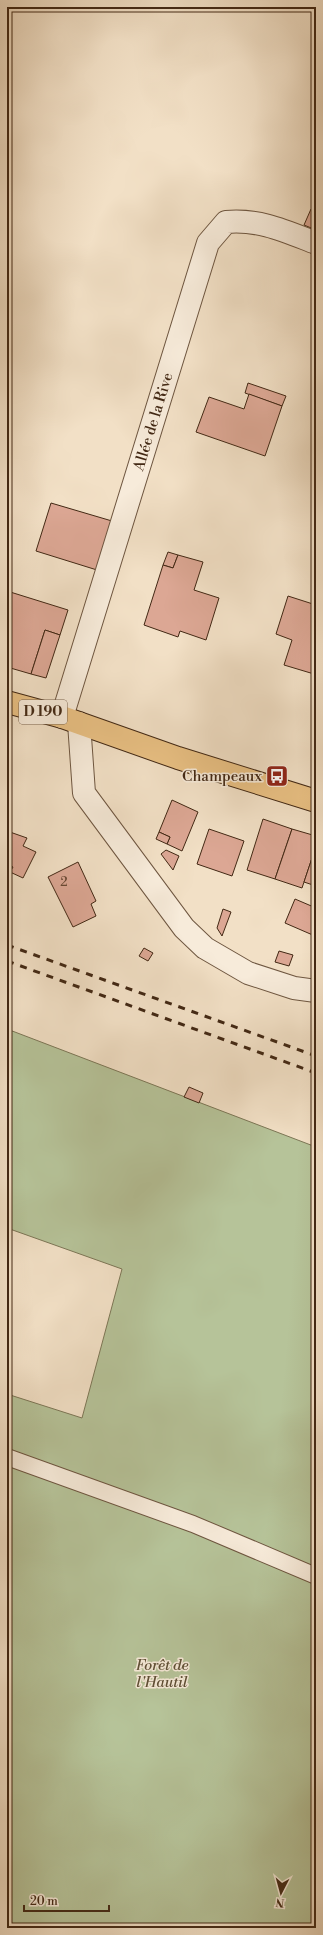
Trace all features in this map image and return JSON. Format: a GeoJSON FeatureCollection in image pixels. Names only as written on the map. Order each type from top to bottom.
{"type":"FeatureCollection","features":[{"type":"Feature","properties":{"kind":"main road","name":"D 190"},"geometry":{"type":"LineString","coordinates":[[7,702],[71,720],[178,758],[316,802]]}},
{"type":"Feature","properties":{"kind":"street","name":"Allée de la Rive"},"geometry":{"type":"LineString","coordinates":[[71,720],[208,243],[226,222],[242,221],[264,224],[316,243]]}},
{"type":"Feature","properties":{"kind":"street"},"geometry":{"type":"LineString","coordinates":[[71,720],[84,794],[184,928],[205,948],[248,973],[294,988],[316,991]]}},
{"type":"Feature","properties":{"kind":"lane"},"geometry":{"type":"LineString","coordinates":[[7,1458],[193,1524],[316,1576]]}},
{"type":"Feature","properties":{"kind":"green space","name":"Forêt de l'Hautil"},"geometry":{"type":"Polygon","coordinates":[[[7,1029],[316,1147],[316,1928],[7,1928],[7,1394],[82,1418],[122,1269],[7,1228],[7,1029]]]}},
{"type":"Feature","properties":{"kind":"building"},"geometry":{"type":"Polygon","coordinates":[[[311,209],[316,211],[316,230],[304,225],[311,209]]]}},
{"type":"Feature","properties":{"kind":"building"},"geometry":{"type":"Polygon","coordinates":[[[248,383],[286,396],[282,406],[245,393],[248,383]]]}},
{"type":"Feature","properties":{"kind":"building"},"geometry":{"type":"Polygon","coordinates":[[[249,394],[282,406],[265,456],[196,432],[209,397],[244,409],[249,394]]]}},
{"type":"Feature","properties":{"kind":"building"},"geometry":{"type":"Polygon","coordinates":[[[51,503],[112,521],[97,570],[36,551],[51,503]]]}},
{"type":"Feature","properties":{"kind":"building"},"geometry":{"type":"Polygon","coordinates":[[[168,552],[178,555],[173,568],[163,565],[168,552]]]}},
{"type":"Feature","properties":{"kind":"building"},"geometry":{"type":"Polygon","coordinates":[[[178,555],[203,562],[194,590],[219,598],[206,640],[180,631],[178,637],[144,625],[163,565],[173,568],[178,555]]]}},
{"type":"Feature","properties":{"kind":"building"},"geometry":{"type":"Polygon","coordinates":[[[7,591],[68,610],[60,635],[45,630],[31,674],[7,667],[7,591]]]}},
{"type":"Feature","properties":{"kind":"building"},"geometry":{"type":"Polygon","coordinates":[[[288,596],[316,605],[316,667],[314,674],[284,665],[292,640],[276,634],[288,596]]]}},
{"type":"Feature","properties":{"kind":"building"},"geometry":{"type":"Polygon","coordinates":[[[45,630],[60,635],[46,678],[31,674],[45,630]]]}},
{"type":"Feature","properties":{"kind":"building"},"geometry":{"type":"Polygon","coordinates":[[[172,800],[198,812],[182,851],[167,844],[170,837],[159,832],[172,800]]]}},
{"type":"Feature","properties":{"kind":"building"},"geometry":{"type":"Polygon","coordinates":[[[263,819],[292,829],[275,879],[247,870],[263,819]]]}},
{"type":"Feature","properties":{"kind":"building"},"geometry":{"type":"Polygon","coordinates":[[[209,829],[244,841],[232,876],[197,864],[209,829]]]}},
{"type":"Feature","properties":{"kind":"building"},"geometry":{"type":"Polygon","coordinates":[[[292,829],[316,836],[316,846],[302,888],[275,879],[292,829]]]}},
{"type":"Feature","properties":{"kind":"building"},"geometry":{"type":"Polygon","coordinates":[[[7,831],[27,838],[23,846],[36,852],[23,878],[10,872],[13,867],[7,864],[7,831]]]}},
{"type":"Feature","properties":{"kind":"building"},"geometry":{"type":"Polygon","coordinates":[[[159,832],[170,837],[167,844],[156,839],[159,832]]]}},
{"type":"Feature","properties":{"kind":"building"},"geometry":{"type":"Polygon","coordinates":[[[316,846],[316,886],[304,882],[316,846]]]}},
{"type":"Feature","properties":{"kind":"building"},"geometry":{"type":"Polygon","coordinates":[[[166,850],[179,856],[173,870],[161,854],[166,850]]]}},
{"type":"Feature","properties":{"kind":"building"},"geometry":{"type":"Polygon","coordinates":[[[78,862],[96,901],[91,904],[96,916],[73,927],[48,877],[78,862]]]}},
{"type":"Feature","properties":{"kind":"building"},"geometry":{"type":"Polygon","coordinates":[[[295,899],[316,908],[315,936],[285,923],[295,899]]]}},
{"type":"Feature","properties":{"kind":"building"},"geometry":{"type":"Polygon","coordinates":[[[223,909],[231,912],[222,936],[217,928],[223,909]]]}},
{"type":"Feature","properties":{"kind":"building"},"geometry":{"type":"Polygon","coordinates":[[[144,948],[153,953],[148,961],[139,956],[144,948]]]}},
{"type":"Feature","properties":{"kind":"building"},"geometry":{"type":"Polygon","coordinates":[[[279,951],[293,955],[289,966],[275,962],[279,951]]]}},
{"type":"Feature","properties":{"kind":"building"},"geometry":{"type":"Polygon","coordinates":[[[189,1087],[203,1093],[199,1103],[184,1097],[189,1087]]]}},
{"type":"Feature","properties":{"kind":"railway"},"geometry":{"type":"LineString","coordinates":[[7,945],[316,1056]]}},
{"type":"Feature","properties":{"kind":"railway"},"geometry":{"type":"LineString","coordinates":[[7,961],[316,1073]]}},
{"type":"Feature","properties":{"kind":"place","name":"Champeaux"},"geometry":{"type":"Point","coordinates":[277,776]}}]}
